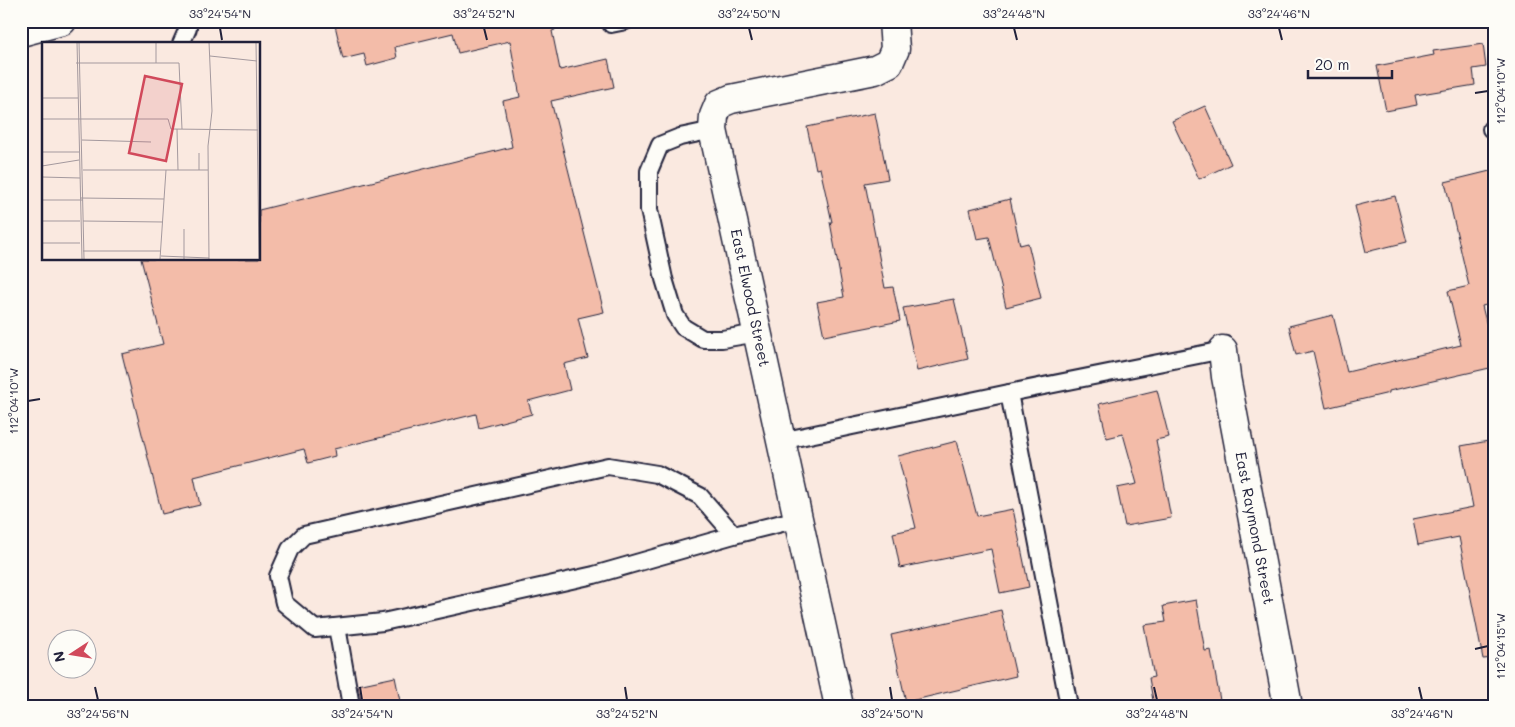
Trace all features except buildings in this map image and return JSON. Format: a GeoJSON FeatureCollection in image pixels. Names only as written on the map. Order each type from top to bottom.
{"type":"FeatureCollection","features":[{"type":"Feature","properties":{"kind":"street"},"geometry":{"type":"LineString","coordinates":[[21,32],[62,21]]}},
{"type":"Feature","properties":{"kind":"street","name":"East Elwood Street"},"geometry":{"type":"LineString","coordinates":[[839,706],[713,130],[714,116],[719,104],[731,99],[876,70],[889,63],[894,49],[892,21]]}},
{"type":"Feature","properties":{"kind":"street","name":"East Raymond Street"},"geometry":{"type":"LineString","coordinates":[[1223,350],[1228,386],[1288,706]]}},
{"type":"Feature","properties":{"kind":"lane"},"geometry":{"type":"LineString","coordinates":[[182,42],[188,28],[187,21]]}},
{"type":"Feature","properties":{"kind":"lane"},"geometry":{"type":"LineString","coordinates":[[713,130],[680,137],[660,144],[649,171],[649,210],[660,262],[675,315],[683,327],[703,339],[722,339],[758,333]]}},
{"type":"Feature","properties":{"kind":"lane"},"geometry":{"type":"LineString","coordinates":[[781,441],[1223,350]]}},
{"type":"Feature","properties":{"kind":"lane"},"geometry":{"type":"LineString","coordinates":[[1008,393],[1069,706]]}},
{"type":"Feature","properties":{"kind":"lane"},"geometry":{"type":"LineString","coordinates":[[734,535],[700,496],[657,474],[608,466],[304,535],[290,549],[278,576],[284,603],[316,629],[383,622],[594,575],[734,535],[798,519]]}},
{"type":"Feature","properties":{"kind":"lane"},"geometry":{"type":"LineString","coordinates":[[336,627],[352,706]]}}]}
